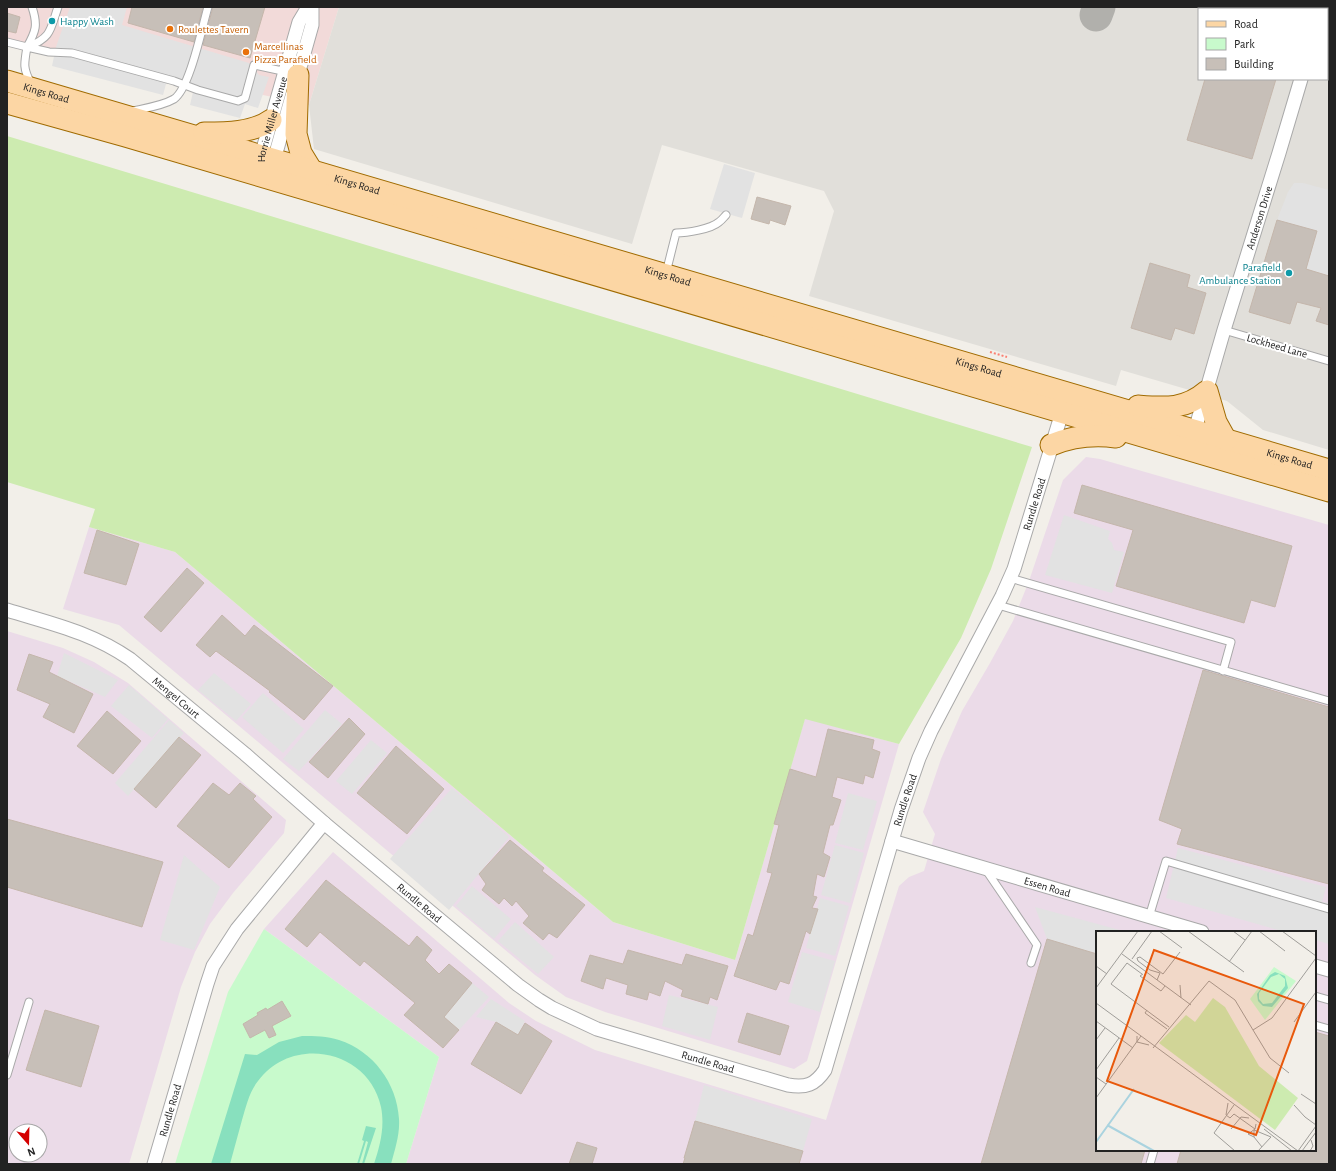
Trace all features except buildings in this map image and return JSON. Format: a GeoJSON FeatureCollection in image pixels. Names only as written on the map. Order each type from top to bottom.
{"type":"FeatureCollection","features":[{"type":"Feature","properties":{"kind":"main road"},"geometry":{"type":"LineString","coordinates":[[291,74],[296,134],[301,153],[312,171]]}},
{"type":"Feature","properties":{"kind":"main road","name":"Kings Road"},"geometry":{"type":"LineString","coordinates":[[7,81],[1101,403],[1185,441],[1329,490]]}},
{"type":"Feature","properties":{"kind":"main road","name":"Kings Road"},"geometry":{"type":"LineString","coordinates":[[7,103],[124,136],[1061,413],[1185,441],[1226,440],[1329,470]]}},
{"type":"Feature","properties":{"kind":"main road"},"geometry":{"type":"LineString","coordinates":[[181,132],[208,133],[250,130],[263,126],[271,120]]}},
{"type":"Feature","properties":{"kind":"main road"},"geometry":{"type":"LineString","coordinates":[[1101,403],[1156,407],[1180,406],[1191,402],[1207,391],[1216,422],[1226,440]]}},
{"type":"Feature","properties":{"kind":"main road"},"geometry":{"type":"LineString","coordinates":[[1051,445],[1074,438],[1101,435],[1185,441]]}},
{"type":"Feature","properties":{"kind":"street","name":"Horrie Miller Avenue"},"geometry":{"type":"LineString","coordinates":[[262,177],[291,74],[299,22],[308,7]]}},
{"type":"Feature","properties":{"kind":"street","name":"Horrie Miller Avenue"},"geometry":{"type":"LineString","coordinates":[[267,158],[271,120],[312,25],[312,7]]}},
{"type":"Feature","properties":{"kind":"street","name":"Anderson Drive"},"geometry":{"type":"LineString","coordinates":[[1185,441],[1207,391],[1224,330],[1301,80]]}},
{"type":"Feature","properties":{"kind":"street","name":"Rundle Road"},"geometry":{"type":"LineString","coordinates":[[154,1164],[213,966],[237,929],[324,823],[518,985],[552,1008],[597,1029],[781,1082],[800,1086],[809,1085],[821,1077],[825,1070],[892,841],[919,758],[931,731],[998,605],[1010,578],[1068,393]]}},
{"type":"Feature","properties":{"kind":"street","name":"Mengel Court"},"geometry":{"type":"LineString","coordinates":[[7,610],[78,632],[114,648],[130,659],[245,754],[324,823]]}},
{"type":"Feature","properties":{"kind":"street","name":"Essen Road"},"geometry":{"type":"LineString","coordinates":[[892,841],[1199,931]]}},
{"type":"Feature","properties":{"kind":"street"},"geometry":{"type":"LineString","coordinates":[[1316,966],[1329,970]]}},
{"type":"Feature","properties":{"kind":"lane"},"geometry":{"type":"LineString","coordinates":[[32,7],[35,17],[35,33],[27,48],[24,64],[27,76],[34,89]]}},
{"type":"Feature","properties":{"kind":"lane"},"geometry":{"type":"LineString","coordinates":[[27,48],[41,42],[48,34],[58,7]]}},
{"type":"Feature","properties":{"kind":"lane"},"geometry":{"type":"LineString","coordinates":[[106,110],[132,111],[166,103],[175,98],[184,85],[191,68],[208,7]]}},
{"type":"Feature","properties":{"kind":"lane"},"geometry":{"type":"LineString","coordinates":[[7,42],[27,48],[49,52],[72,53],[174,81],[238,101],[245,98],[254,65],[291,74]]}},
{"type":"Feature","properties":{"kind":"lane"},"geometry":{"type":"LineString","coordinates":[[666,275],[676,233],[683,233],[711,226],[719,222],[726,215]]}},
{"type":"Feature","properties":{"kind":"lane","name":"Lockheed Lane"},"geometry":{"type":"LineString","coordinates":[[1224,330],[1329,361]]}},
{"type":"Feature","properties":{"kind":"lane"},"geometry":{"type":"LineString","coordinates":[[1010,578],[1231,642],[1223,671]]}},
{"type":"Feature","properties":{"kind":"lane"},"geometry":{"type":"LineString","coordinates":[[998,605],[1329,701]]}},
{"type":"Feature","properties":{"kind":"lane"},"geometry":{"type":"LineString","coordinates":[[1149,916],[1166,861],[1329,909]]}},
{"type":"Feature","properties":{"kind":"lane"},"geometry":{"type":"LineString","coordinates":[[986,869],[1037,945],[1031,963]]}},
{"type":"Feature","properties":{"kind":"lane"},"geometry":{"type":"LineString","coordinates":[[1316,996],[1329,1000]]}},
{"type":"Feature","properties":{"kind":"lane"},"geometry":{"type":"LineString","coordinates":[[7,1075],[29,1002]]}},
{"type":"Feature","properties":{"kind":"lane"},"geometry":{"type":"LineString","coordinates":[[1316,1025],[1329,1029]]}},
{"type":"Feature","properties":{"kind":"lane"},"geometry":{"type":"LineString","coordinates":[[1150,1164],[1154,1151]]}},
{"type":"Feature","properties":{"kind":"shaded area"},"geometry":{"type":"Polygon","coordinates":[[[7,7],[339,7],[309,105],[7,39],[7,7]]]}},
{"type":"Feature","properties":{"kind":"shaded area"},"geometry":{"type":"Polygon","coordinates":[[[70,7],[127,7],[122,25],[249,63],[259,75],[269,77],[258,108],[245,104],[240,118],[190,105],[193,92],[169,83],[166,84],[163,95],[52,66],[56,47],[70,7]]]}},
{"type":"Feature","properties":{"kind":"shaded area"},"geometry":{"type":"Polygon","coordinates":[[[339,7],[1329,7],[1329,450],[1263,430],[1227,401],[1121,370],[1116,386],[809,296],[834,211],[824,191],[662,145],[632,244],[314,149],[309,105],[339,7]]]}},
{"type":"Feature","properties":{"kind":"shaded area"},"geometry":{"type":"Polygon","coordinates":[[[724,164],[755,173],[742,218],[710,209],[724,164]]]}},
{"type":"Feature","properties":{"kind":"shaded area"},"geometry":{"type":"Polygon","coordinates":[[[1294,183],[1303,183],[1329,190],[1329,276],[1306,269],[1317,231],[1277,220],[1288,192],[1294,183]]]}},
{"type":"Feature","properties":{"kind":"shaded area"},"geometry":{"type":"Polygon","coordinates":[[[1086,457],[1100,459],[1329,525],[1329,1164],[406,1164],[439,1057],[264,929],[333,852],[509,1003],[536,1021],[595,1050],[826,1120],[899,886],[909,877],[924,871],[935,834],[923,812],[941,759],[962,711],[1013,621],[1029,581],[1063,480],[1086,457]]]}},
{"type":"Feature","properties":{"kind":"shaded area"},"geometry":{"type":"Polygon","coordinates":[[[1064,515],[1110,531],[1108,539],[1112,543],[1114,550],[1124,552],[1112,593],[1045,575],[1064,515]]]}},
{"type":"Feature","properties":{"kind":"shaded area"},"geometry":{"type":"Polygon","coordinates":[[[89,527],[175,552],[613,922],[735,960],[805,718],[899,744],[807,1061],[794,1069],[605,1012],[566,997],[535,975],[119,625],[63,609],[89,527]]]}},
{"type":"Feature","properties":{"kind":"shaded area"},"geometry":{"type":"Polygon","coordinates":[[[7,631],[63,648],[94,662],[128,683],[286,820],[284,833],[233,893],[210,924],[195,952],[181,987],[129,1164],[7,1164],[7,631]]]}},
{"type":"Feature","properties":{"kind":"shaded area"},"geometry":{"type":"Polygon","coordinates":[[[64,653],[118,680],[105,697],[57,676],[64,653]]]}},
{"type":"Feature","properties":{"kind":"shaded area"},"geometry":{"type":"Polygon","coordinates":[[[214,673],[251,704],[236,721],[198,690],[214,673]]]}},
{"type":"Feature","properties":{"kind":"shaded area"},"geometry":{"type":"Polygon","coordinates":[[[129,685],[168,719],[152,738],[111,706],[129,685]]]}},
{"type":"Feature","properties":{"kind":"shaded area"},"geometry":{"type":"Polygon","coordinates":[[[263,693],[304,729],[283,753],[242,717],[263,693]]]}},
{"type":"Feature","properties":{"kind":"shaded area"},"geometry":{"type":"Polygon","coordinates":[[[325,710],[342,724],[299,771],[283,759],[325,710]]]}},
{"type":"Feature","properties":{"kind":"shaded area"},"geometry":{"type":"Polygon","coordinates":[[[169,720],[184,733],[128,796],[115,783],[169,720]]]}},
{"type":"Feature","properties":{"kind":"shaded area"},"geometry":{"type":"Polygon","coordinates":[[[371,740],[387,753],[352,794],[336,781],[371,740]]]}},
{"type":"Feature","properties":{"kind":"shaded area"},"geometry":{"type":"Polygon","coordinates":[[[452,788],[509,837],[449,910],[390,859],[452,788]]]}},
{"type":"Feature","properties":{"kind":"shaded area"},"geometry":{"type":"Polygon","coordinates":[[[848,793],[877,801],[863,850],[835,843],[848,793]]]}},
{"type":"Feature","properties":{"kind":"shaded area"},"geometry":{"type":"Polygon","coordinates":[[[835,845],[864,853],[850,903],[821,895],[835,845]]]}},
{"type":"Feature","properties":{"kind":"shaded area"},"geometry":{"type":"Polygon","coordinates":[[[1178,848],[1326,887],[1322,902],[1329,903],[1329,944],[1316,940],[1316,931],[1282,931],[1166,898],[1178,848]]]}},
{"type":"Feature","properties":{"kind":"shaded area"},"geometry":{"type":"Polygon","coordinates":[[[184,855],[220,887],[194,950],[160,940],[184,855]]]}},
{"type":"Feature","properties":{"kind":"shaded area"},"geometry":{"type":"Polygon","coordinates":[[[472,886],[511,919],[494,939],[456,906],[472,886]]]}},
{"type":"Feature","properties":{"kind":"shaded area"},"geometry":{"type":"Polygon","coordinates":[[[820,898],[849,906],[835,956],[806,948],[820,898]]]}},
{"type":"Feature","properties":{"kind":"shaded area"},"geometry":{"type":"Polygon","coordinates":[[[1035,907],[1123,931],[1096,931],[1096,954],[1047,939],[1035,907]]]}},
{"type":"Feature","properties":{"kind":"shaded area"},"geometry":{"type":"Polygon","coordinates":[[[515,922],[554,957],[538,974],[498,941],[515,922]]]}},
{"type":"Feature","properties":{"kind":"shaded area"},"geometry":{"type":"Polygon","coordinates":[[[802,952],[835,961],[820,1012],[788,1002],[802,952]]]}},
{"type":"Feature","properties":{"kind":"shaded area"},"geometry":{"type":"Polygon","coordinates":[[[472,983],[489,997],[459,1030],[444,1017],[472,983]]]}},
{"type":"Feature","properties":{"kind":"shaded area"},"geometry":{"type":"Polygon","coordinates":[[[669,995],[718,1007],[710,1040],[662,1026],[669,995]]]}},
{"type":"Feature","properties":{"kind":"shaded area"},"geometry":{"type":"Polygon","coordinates":[[[491,999],[525,1021],[518,1035],[496,1022],[476,1017],[491,999]]]}},
{"type":"Feature","properties":{"kind":"shaded area"},"geometry":{"type":"Polygon","coordinates":[[[704,1085],[812,1119],[803,1151],[695,1121],[704,1085]]]}},
{"type":"Feature","properties":{"kind":"green space"},"geometry":{"type":"Polygon","coordinates":[[[7,136],[1032,447],[991,569],[961,638],[899,744],[805,719],[735,960],[613,922],[175,552],[89,527],[95,509],[7,482],[7,136]]]}},
{"type":"Feature","properties":{"kind":"green space"},"geometry":{"type":"Polygon","coordinates":[[[264,929],[439,1057],[406,1164],[175,1164],[228,992],[264,929]]]}},
{"type":"Feature","properties":{"kind":"green space"},"geometry":{"type":"Polygon","coordinates":[[[302,1036],[330,1038],[351,1045],[372,1060],[381,1070],[394,1093],[399,1119],[398,1136],[391,1164],[374,1164],[380,1143],[382,1114],[374,1088],[362,1072],[346,1061],[328,1055],[309,1054],[290,1057],[273,1066],[258,1081],[248,1100],[230,1164],[211,1164],[245,1054],[257,1055],[279,1042],[302,1036]]]}},
{"type":"Feature","properties":{"kind":"green space"},"geometry":{"type":"Polygon","coordinates":[[[366,1126],[376,1128],[364,1164],[362,1164],[368,1142],[366,1141],[359,1164],[357,1164],[364,1141],[362,1140],[366,1126]]]}},
{"type":"Feature","properties":{"kind":"taxiway"},"geometry":{"type":"LineString","coordinates":[[1096,15],[1099,7]]}},
{"type":"Feature","properties":{"kind":"place","name":"Happy Wash"},"geometry":{"type":"Point","coordinates":[52,21]}},
{"type":"Feature","properties":{"kind":"place","name":"Roulettes Tavern"},"geometry":{"type":"Point","coordinates":[170,29]}},
{"type":"Feature","properties":{"kind":"place","name":"Marcellinas Pizza Parafield"},"geometry":{"type":"Point","coordinates":[246,52]}},
{"type":"Feature","properties":{"kind":"place","name":"Parafield Ambulance Station"},"geometry":{"type":"Point","coordinates":[1289,273]}}]}
